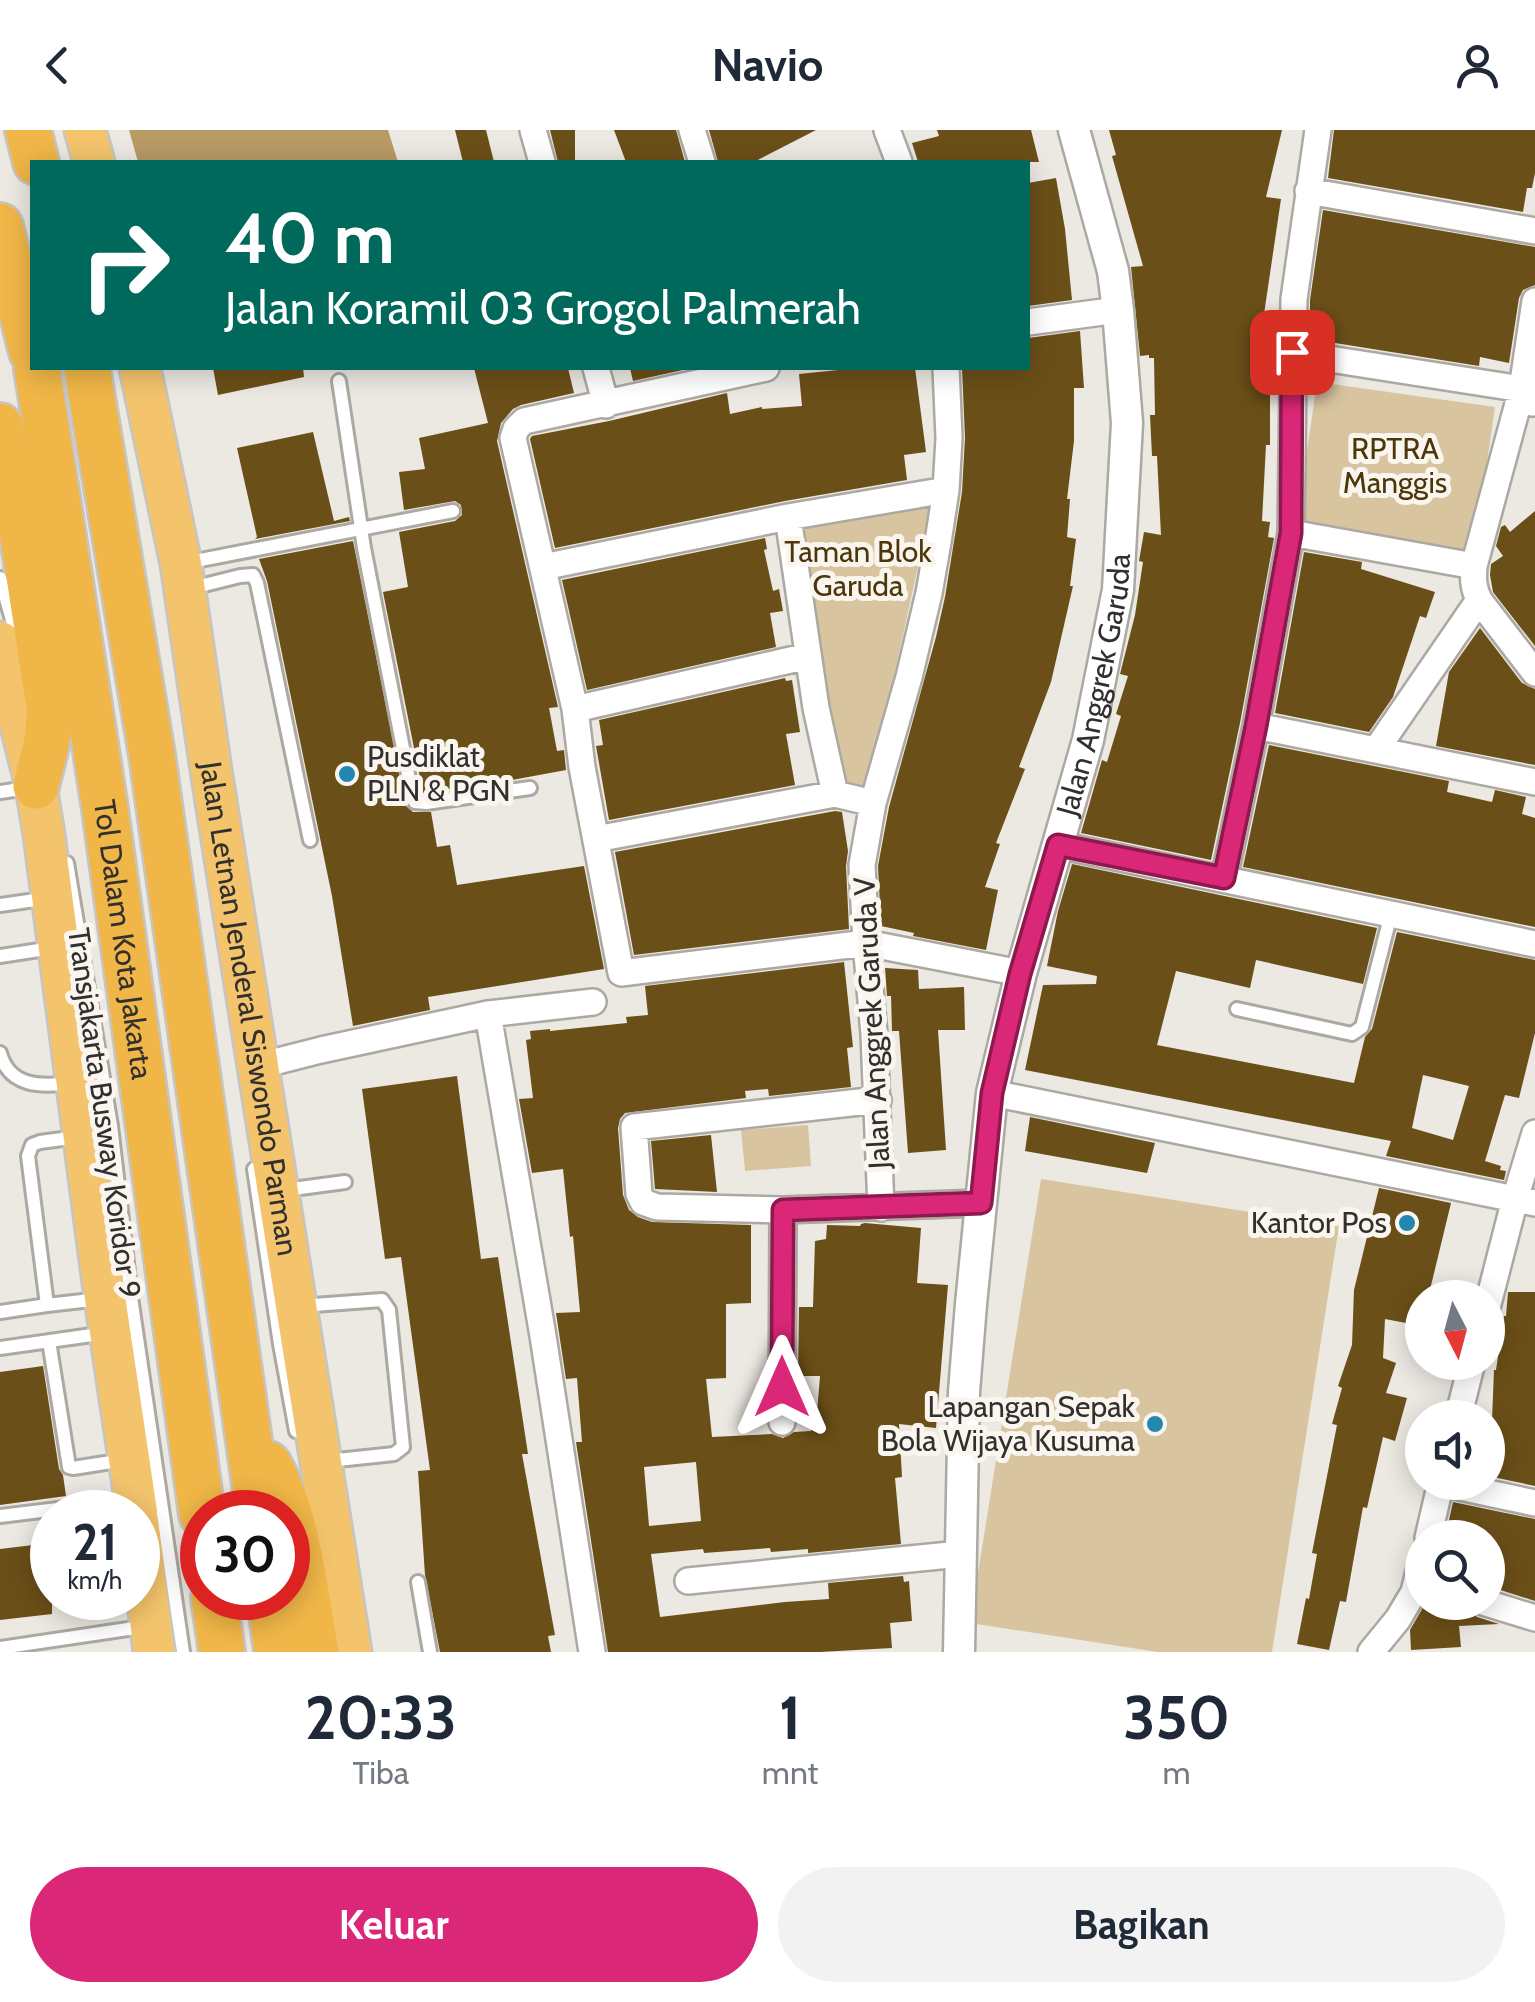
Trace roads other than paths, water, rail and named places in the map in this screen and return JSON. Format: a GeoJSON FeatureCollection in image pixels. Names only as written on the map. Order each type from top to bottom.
{"type":"FeatureCollection","features":[{"type":"Feature","properties":{"kind":"highway"},"geometry":{"type":"LineString","coordinates":[[28,130],[36,160]]}},
{"type":"Feature","properties":{"kind":"highway"},"geometry":{"type":"LineString","coordinates":[[85,130],[93,160]]}},
{"type":"Feature","properties":{"kind":"highway"},"geometry":{"type":"LineString","coordinates":[[0,226],[30,343]]}},
{"type":"Feature","properties":{"kind":"highway","name":"Tol Dalam Kota Jakarta"},"geometry":{"type":"LineString","coordinates":[[37,370],[105,809],[199,1490]]}},
{"type":"Feature","properties":{"kind":"highway","name":"Tol Dalam Kota Jakarta"},"geometry":{"type":"LineString","coordinates":[[86,370],[152,755],[256,1490]]}},
{"type":"Feature","properties":{"kind":"highway","name":"Jalan Letnan Jenderal Siswondo Parman"},"geometry":{"type":"LineString","coordinates":[[140,370],[183,577],[296,1306],[309,1451],[351,1652]]}},
{"type":"Feature","properties":{"kind":"highway"},"geometry":{"type":"LineString","coordinates":[[0,426],[20,518],[50,712],[34,773]]}},
{"type":"Feature","properties":{"kind":"highway"},"geometry":{"type":"LineString","coordinates":[[10,647],[34,773],[133,1490]]}},
{"type":"Feature","properties":{"kind":"highway"},"geometry":{"type":"LineString","coordinates":[[249,1432],[278,1481],[286,1506],[316,1652]]}},
{"type":"Feature","properties":{"kind":"highway"},"geometry":{"type":"LineString","coordinates":[[217,1620],[222,1652]]}},
{"type":"Feature","properties":{"kind":"highway"},"geometry":{"type":"LineString","coordinates":[[273,1620],[277,1652]]}},
{"type":"Feature","properties":{"kind":"street"},"geometry":{"type":"LineString","coordinates":[[533,130],[541,160]]}},
{"type":"Feature","properties":{"kind":"street"},"geometry":{"type":"LineString","coordinates":[[692,130],[701,160]]}},
{"type":"Feature","properties":{"kind":"street"},"geometry":{"type":"LineString","coordinates":[[887,130],[898,160]]}},
{"type":"Feature","properties":{"kind":"street","name":"Jalan Anggrek Garuda"},"geometry":{"type":"LineString","coordinates":[[959,1652],[964,1392],[992,1093],[1020,974],[1088,740],[1118,590],[1127,423],[1118,310],[1112,271],[1074,130]]}},
{"type":"Feature","properties":{"kind":"street"},"geometry":{"type":"LineString","coordinates":[[1224,878],[1291,533],[1294,298],[1318,130]]}},
{"type":"Feature","properties":{"kind":"street"},"geometry":{"type":"LineString","coordinates":[[1308,191],[1535,231]]}},
{"type":"Feature","properties":{"kind":"street"},"geometry":{"type":"LineString","coordinates":[[1535,301],[1529,398],[1474,566],[1474,589],[1479,600],[1535,673]]}},
{"type":"Feature","properties":{"kind":"street"},"geometry":{"type":"LineString","coordinates":[[1030,322],[1118,310]]}},
{"type":"Feature","properties":{"kind":"street"},"geometry":{"type":"LineString","coordinates":[[1292,352],[1487,382],[1529,398]]}},
{"type":"Feature","properties":{"kind":"street"},"geometry":{"type":"LineString","coordinates":[[597,370],[606,405]]}},
{"type":"Feature","properties":{"kind":"street"},"geometry":{"type":"LineString","coordinates":[[749,370],[524,422],[513,438],[576,710],[582,766],[621,973],[866,944],[1020,974]]}},
{"type":"Feature","properties":{"kind":"street","name":"Jalan Anggrek Garuda V"},"geometry":{"type":"LineString","coordinates":[[881,1208],[862,865],[872,804],[926,610],[946,490],[946,370]]}},
{"type":"Feature","properties":{"kind":"street"},"geometry":{"type":"LineString","coordinates":[[543,566],[946,490]]}},
{"type":"Feature","properties":{"kind":"street"},"geometry":{"type":"LineString","coordinates":[[788,518],[816,708],[835,794]]}},
{"type":"Feature","properties":{"kind":"street"},"geometry":{"type":"LineString","coordinates":[[1291,533],[1474,566]]}},
{"type":"Feature","properties":{"kind":"street"},"geometry":{"type":"LineString","coordinates":[[1376,750],[1479,600]]}},
{"type":"Feature","properties":{"kind":"street"},"geometry":{"type":"LineString","coordinates":[[576,710],[808,656]]}},
{"type":"Feature","properties":{"kind":"street"},"geometry":{"type":"LineString","coordinates":[[1256,726],[1535,782]]}},
{"type":"Feature","properties":{"kind":"street"},"geometry":{"type":"LineString","coordinates":[[596,839],[835,794],[872,804]]}},
{"type":"Feature","properties":{"kind":"street"},"geometry":{"type":"LineString","coordinates":[[1058,845],[1535,944]]}},
{"type":"Feature","properties":{"kind":"street"},"geometry":{"type":"LineString","coordinates":[[258,1066],[488,1014],[594,1002]]}},
{"type":"Feature","properties":{"kind":"street"},"geometry":{"type":"LineString","coordinates":[[488,1014],[544,1336],[592,1652]]}},
{"type":"Feature","properties":{"kind":"street"},"geometry":{"type":"LineString","coordinates":[[992,1093],[1525,1201]]}},
{"type":"Feature","properties":{"kind":"street"},"geometry":{"type":"LineString","coordinates":[[878,1100],[634,1128],[639,1194],[643,1202],[657,1207],[783,1210],[981,1203]]}},
{"type":"Feature","properties":{"kind":"street"},"geometry":{"type":"LineString","coordinates":[[1497,1280],[1525,1201],[1535,1133]]}},
{"type":"Feature","properties":{"kind":"street"},"geometry":{"type":"LineString","coordinates":[[782,1422],[783,1210]]}},
{"type":"Feature","properties":{"kind":"street"},"geometry":{"type":"LineString","coordinates":[[1505,1496],[1535,1502]]}},
{"type":"Feature","properties":{"kind":"street"},"geometry":{"type":"LineString","coordinates":[[688,1581],[960,1554]]}},
{"type":"Feature","properties":{"kind":"street"},"geometry":{"type":"LineString","coordinates":[[1505,1609],[1535,1618]]}},
{"type":"Feature","properties":{"kind":"street"},"geometry":{"type":"LineString","coordinates":[[1371,1652],[1405,1610]]}},
{"type":"Feature","properties":{"kind":"lane"},"geometry":{"type":"LineString","coordinates":[[339,381],[362,529],[415,802],[530,788]]}},
{"type":"Feature","properties":{"kind":"lane"},"geometry":{"type":"LineString","coordinates":[[183,577],[362,529],[453,511]]}},
{"type":"Feature","properties":{"kind":"lane"},"geometry":{"type":"LineString","coordinates":[[183,577],[252,575],[258,583],[310,840]]}},
{"type":"Feature","properties":{"kind":"lane"},"geometry":{"type":"LineString","coordinates":[[0,578],[10,647]]}},
{"type":"Feature","properties":{"kind":"lane"},"geometry":{"type":"LineString","coordinates":[[31,687],[34,773]]}},
{"type":"Feature","properties":{"kind":"lane","name":"Transjakarta Busway Koridor 9"},"geometry":{"type":"LineString","coordinates":[[64,842],[111,1126],[131,1297],[183,1652]]}},
{"type":"Feature","properties":{"kind":"lane"},"geometry":{"type":"LineString","coordinates":[[0,905],[52,898]]}},
{"type":"Feature","properties":{"kind":"lane"},"geometry":{"type":"LineString","coordinates":[[1237,1009],[1352,1034],[1362,1028],[1390,914]]}},
{"type":"Feature","properties":{"kind":"lane"},"geometry":{"type":"LineString","coordinates":[[0,956],[59,947]]}},
{"type":"Feature","properties":{"kind":"lane"},"geometry":{"type":"LineString","coordinates":[[0,1053],[10,1074],[24,1083],[76,1082]]}},
{"type":"Feature","properties":{"kind":"lane"},"geometry":{"type":"LineString","coordinates":[[48,1305],[28,1156],[32,1145],[84,1134]]}},
{"type":"Feature","properties":{"kind":"lane"},"geometry":{"type":"LineString","coordinates":[[252,1154],[280,1344],[309,1451],[394,1454],[403,1447],[390,1310],[382,1300],[296,1306]]}},
{"type":"Feature","properties":{"kind":"lane"},"geometry":{"type":"LineString","coordinates":[[278,1191],[345,1182]]}},
{"type":"Feature","properties":{"kind":"lane"},"geometry":{"type":"LineString","coordinates":[[0,1312],[48,1305],[108,1315]]}},
{"type":"Feature","properties":{"kind":"lane"},"geometry":{"type":"LineString","coordinates":[[0,1348],[48,1342],[108,1315]]}},
{"type":"Feature","properties":{"kind":"lane"},"geometry":{"type":"LineString","coordinates":[[48,1342],[69,1467],[129,1459]]}},
{"type":"Feature","properties":{"kind":"lane"},"geometry":{"type":"LineString","coordinates":[[0,1516],[30,1515]]}},
{"type":"Feature","properties":{"kind":"lane"},"geometry":{"type":"LineString","coordinates":[[418,1582],[430,1652]]}},
{"type":"Feature","properties":{"kind":"lane"},"geometry":{"type":"LineString","coordinates":[[0,1648],[152,1639]]}},
{"type":"Feature","properties":{"kind":"place","name":"Pusdiklat PLN & PGN"},"geometry":{"type":"Point","coordinates":[347,774]}},
{"type":"Feature","properties":{"kind":"place","name":"Kantor Pos"},"geometry":{"type":"Point","coordinates":[1407,1223]}},
{"type":"Feature","properties":{"kind":"place","name":"Lapangan Sepak Bola Wijaya Kusuma"},"geometry":{"type":"Point","coordinates":[1155,1424]}},
{"type":"Feature","properties":{"kind":"park label","name":"RPTRA Manggis"},"geometry":{"type":"Point","coordinates":[1395,466]}},
{"type":"Feature","properties":{"kind":"park label","name":"Taman Blok Garuda"},"geometry":{"type":"Point","coordinates":[858,569]}}]}
